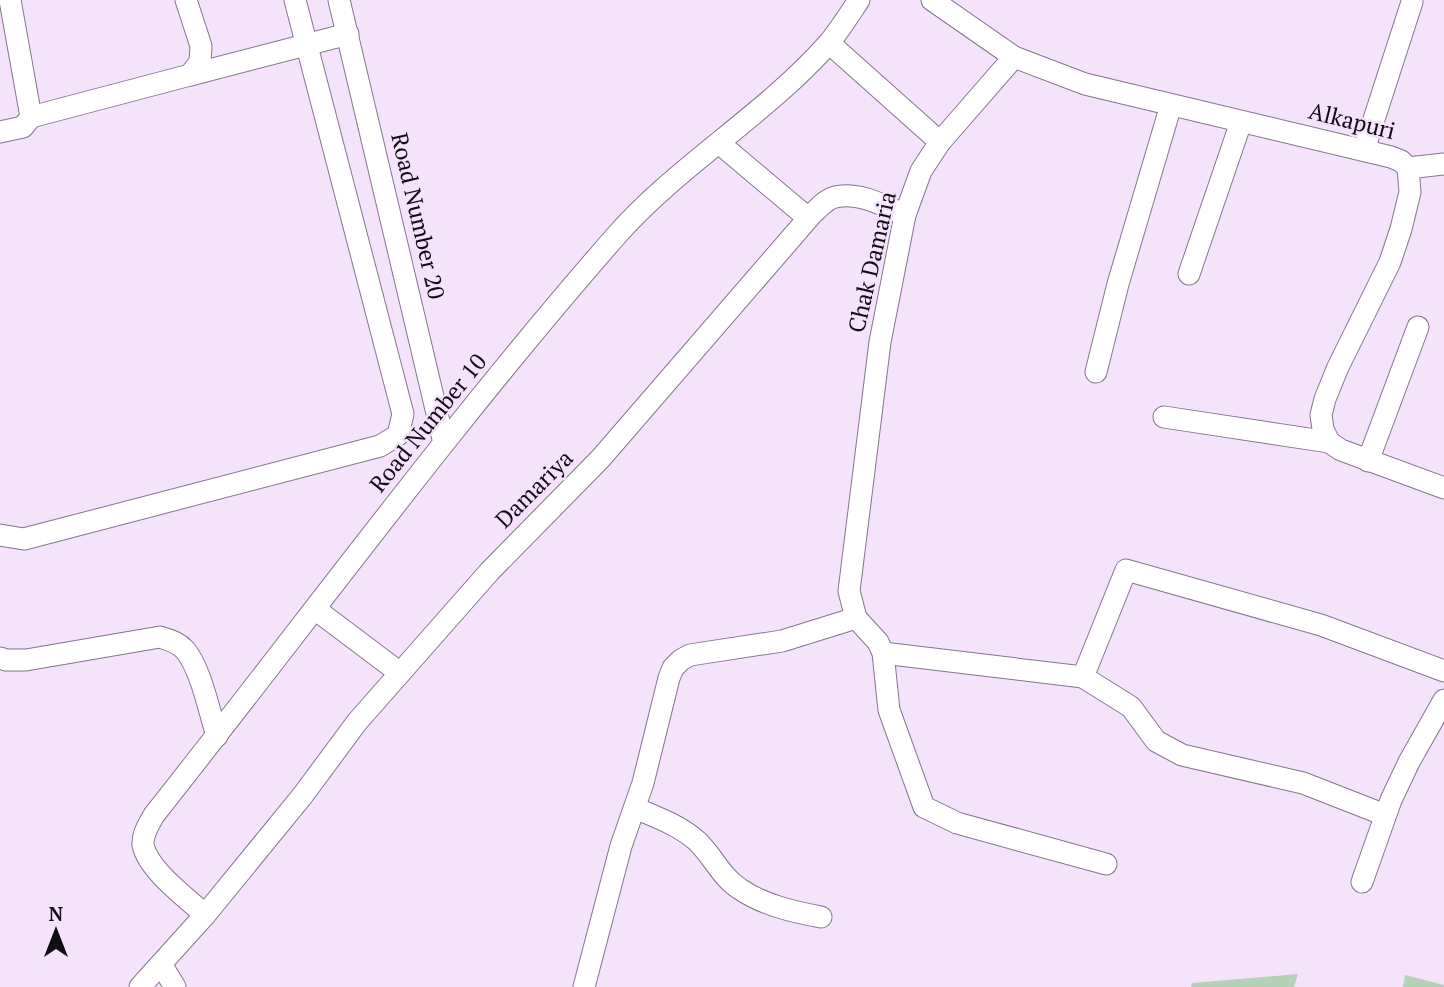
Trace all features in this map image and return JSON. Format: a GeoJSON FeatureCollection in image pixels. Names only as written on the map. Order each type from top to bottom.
{"type":"FeatureCollection","features":[{"type":"Feature","properties":{"kind":"street"},"geometry":{"type":"LineString","coordinates":[[10,0],[27,122]]}},
{"type":"Feature","properties":{"kind":"street"},"geometry":{"type":"LineString","coordinates":[[186,0],[201,46],[200,62],[190,75]]}},
{"type":"Feature","properties":{"kind":"street"},"geometry":{"type":"LineString","coordinates":[[0,534],[24,539],[380,446],[398,435],[403,414],[295,0]]}},
{"type":"Feature","properties":{"kind":"street","name":"Road Number 20"},"geometry":{"type":"LineString","coordinates":[[339,0],[444,443]]}},
{"type":"Feature","properties":{"kind":"street","name":"Road Number 10"},"geometry":{"type":"LineString","coordinates":[[205,915],[157,869],[147,855],[143,844],[145,832],[154,815],[444,443],[616,236],[663,188],[760,108],[829,43],[859,0]]}},
{"type":"Feature","properties":{"kind":"street","name":"Alkapuri"},"geometry":{"type":"LineString","coordinates":[[932,0],[956,7],[1014,57],[1085,84],[1401,160],[1408,168],[1410,192],[1401,229],[1390,262],[1325,399],[1321,415],[1329,442]]}},
{"type":"Feature","properties":{"kind":"street"},"geometry":{"type":"LineString","coordinates":[[1364,150],[1412,2]]}},
{"type":"Feature","properties":{"kind":"street"},"geometry":{"type":"LineString","coordinates":[[0,132],[190,75],[348,34]]}},
{"type":"Feature","properties":{"kind":"street"},"geometry":{"type":"LineString","coordinates":[[829,43],[940,142]]}},
{"type":"Feature","properties":{"kind":"street","name":"Chak Damaria"},"geometry":{"type":"LineString","coordinates":[[856,618],[849,591],[880,342],[905,215],[922,171],[940,142],[1014,57]]}},
{"type":"Feature","properties":{"kind":"street"},"geometry":{"type":"LineString","coordinates":[[1096,372],[1118,284],[1171,105]]}},
{"type":"Feature","properties":{"kind":"street"},"geometry":{"type":"LineString","coordinates":[[1189,274],[1241,122]]}},
{"type":"Feature","properties":{"kind":"street"},"geometry":{"type":"LineString","coordinates":[[719,143],[808,218]]}},
{"type":"Feature","properties":{"kind":"street"},"geometry":{"type":"LineString","coordinates":[[1408,168],[1444,164]]}},
{"type":"Feature","properties":{"kind":"street","name":"Damariya"},"geometry":{"type":"LineString","coordinates":[[140,987],[205,915],[303,795],[357,722],[490,571],[601,458],[808,218],[835,197],[852,196],[905,215]]}},
{"type":"Feature","properties":{"kind":"street"},"geometry":{"type":"LineString","coordinates":[[1368,461],[1418,327]]}},
{"type":"Feature","properties":{"kind":"street"},"geometry":{"type":"LineString","coordinates":[[1164,417],[1329,442],[1368,461],[1444,488]]}},
{"type":"Feature","properties":{"kind":"street"},"geometry":{"type":"LineString","coordinates":[[1083,677],[1126,570],[1321,625],[1444,671]]}},
{"type":"Feature","properties":{"kind":"street"},"geometry":{"type":"LineString","coordinates":[[315,609],[400,673]]}},
{"type":"Feature","properties":{"kind":"street"},"geometry":{"type":"LineString","coordinates":[[584,987],[621,846],[643,783],[669,678],[673,668],[690,655],[782,641],[856,618],[878,642],[883,653],[889,710],[924,807],[957,822],[1106,864]]}},
{"type":"Feature","properties":{"kind":"street"},"geometry":{"type":"LineString","coordinates":[[2,661],[26,660],[160,638],[174,641],[185,650],[194,665],[217,736]]}},
{"type":"Feature","properties":{"kind":"street"},"geometry":{"type":"LineString","coordinates":[[883,653],[1083,677],[1131,708],[1156,741],[1182,754],[1303,783],[1385,815]]}},
{"type":"Feature","properties":{"kind":"street"},"geometry":{"type":"LineString","coordinates":[[1362,882],[1385,815],[1409,762],[1444,700]]}},
{"type":"Feature","properties":{"kind":"street"},"geometry":{"type":"LineString","coordinates":[[635,808],[686,832],[699,843],[729,881],[743,891],[788,909],[821,917]]}},
{"type":"Feature","properties":{"kind":"street"},"geometry":{"type":"LineString","coordinates":[[161,964],[174,987]]}},
{"type":"Feature","properties":{"kind":"green space"},"geometry":{"type":"Polygon","coordinates":[[[1298,974],[1294,987],[1191,987],[1192,983],[1298,974]]]}},
{"type":"Feature","properties":{"kind":"green space"},"geometry":{"type":"Polygon","coordinates":[[[1405,975],[1444,985],[1444,987],[1403,987],[1405,975]]]}}]}
